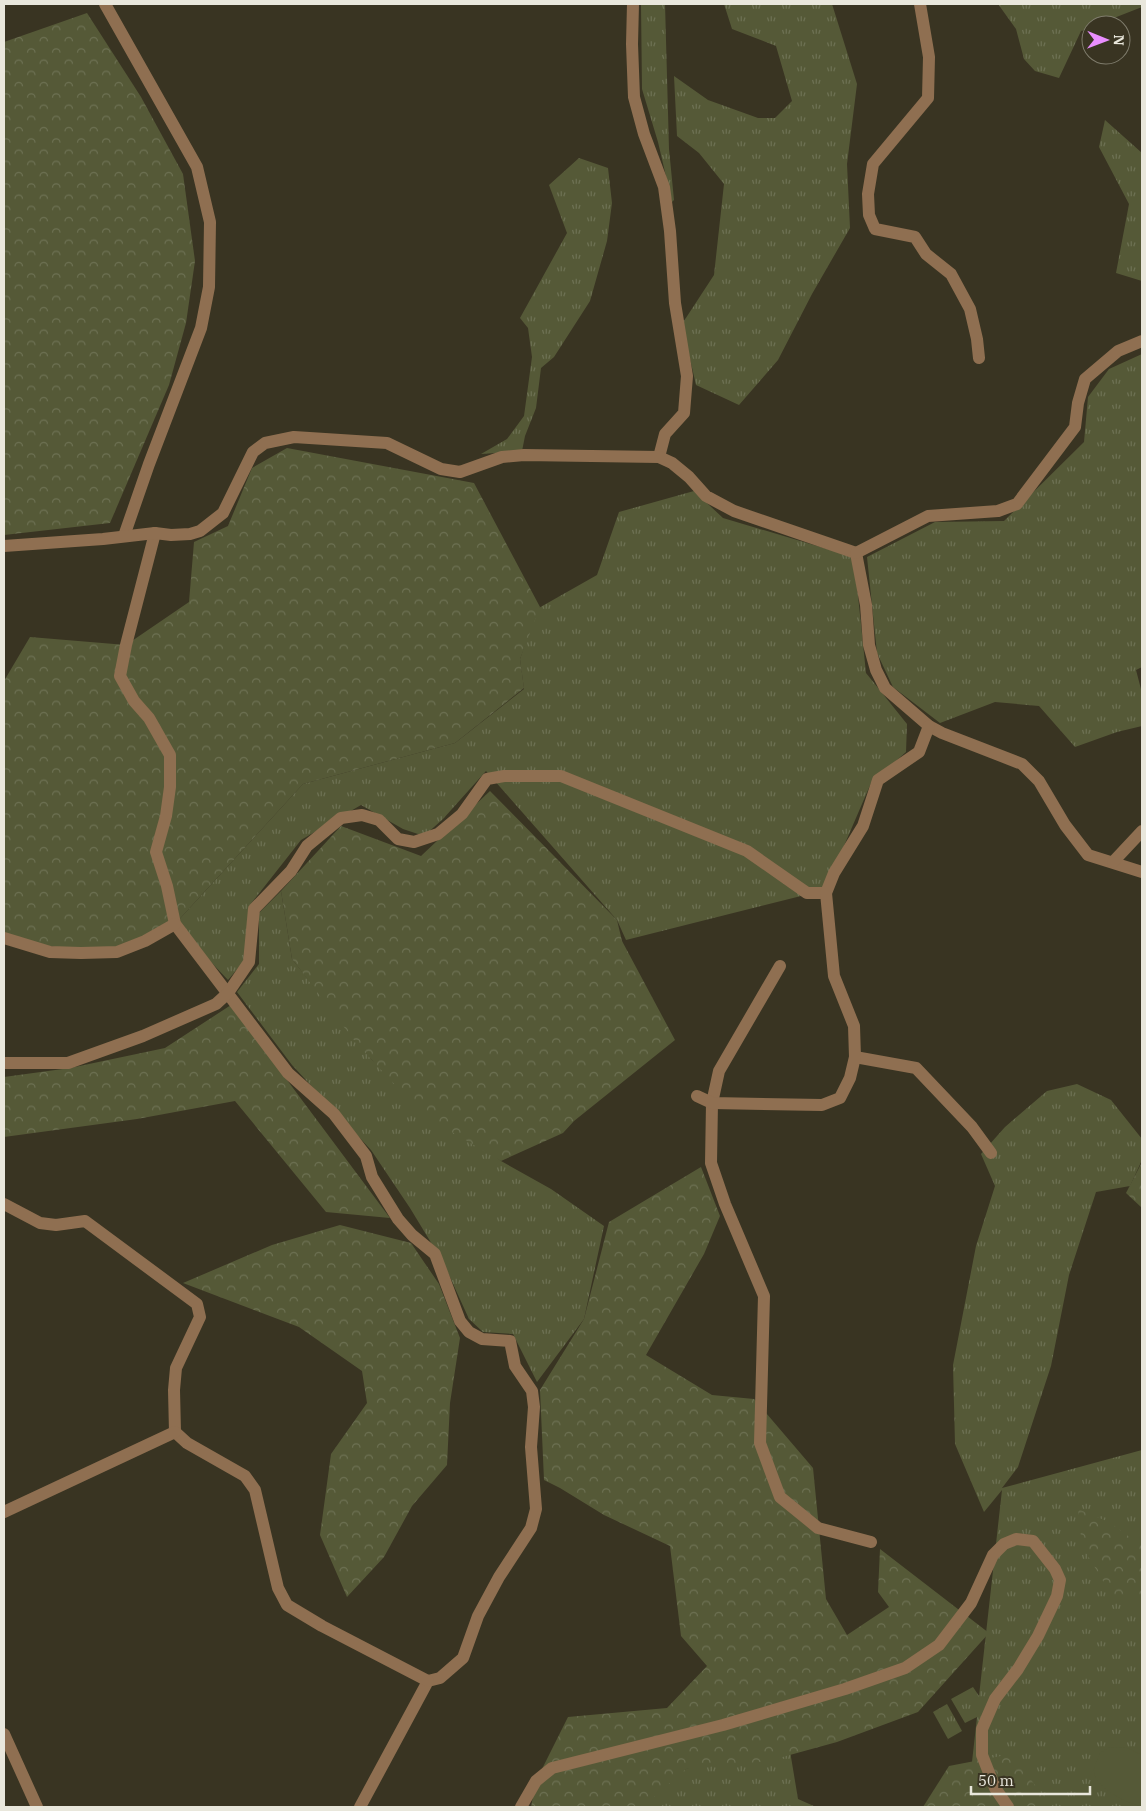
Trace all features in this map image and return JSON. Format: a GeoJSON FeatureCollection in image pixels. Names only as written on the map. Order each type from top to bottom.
{"type":"FeatureCollection","features":[{"type":"Feature","properties":{"kind":"street"},"geometry":{"type":"LineString","coordinates":[[105,4],[197,167],[210,222],[209,287],[202,328],[149,464],[124,536]]}},
{"type":"Feature","properties":{"kind":"street"},"geometry":{"type":"LineString","coordinates":[[633,4],[634,97],[644,134],[664,187],[670,230],[676,303],[687,376],[684,413],[665,434],[659,456]]}},
{"type":"Feature","properties":{"kind":"street"},"geometry":{"type":"LineString","coordinates":[[920,4],[929,57],[928,98],[873,164],[868,194],[869,214],[875,229],[915,236],[926,254],[951,274],[970,309],[979,358]]}},
{"type":"Feature","properties":{"kind":"street"},"geometry":{"type":"LineString","coordinates":[[4,546],[104,539],[155,532],[190,534],[200,531],[223,513],[253,452],[265,443],[294,438],[387,443],[441,469],[460,472],[502,457],[659,456],[672,463],[689,477],[706,496],[734,511],[856,553],[928,516],[998,510],[1017,504],[1075,427],[1078,403],[1085,379],[1118,351],[1142,341]]}},
{"type":"Feature","properties":{"kind":"street"},"geometry":{"type":"LineString","coordinates":[[4,1204],[40,1223],[56,1225],[86,1221],[197,1304],[200,1317],[176,1368],[174,1432],[187,1443],[245,1476],[254,1490],[278,1588],[287,1605],[322,1626],[428,1681],[440,1678],[463,1658],[478,1616],[499,1577],[531,1528],[536,1509],[531,1447],[534,1407],[532,1391],[515,1366],[510,1341],[482,1339],[469,1332],[460,1321],[435,1254],[412,1235],[398,1219],[372,1177],[366,1156],[334,1114],[288,1073],[175,924],[167,886],[156,852],[166,816],[170,787],[170,755],[149,718],[134,701],[120,676],[155,532]]}},
{"type":"Feature","properties":{"kind":"street"},"geometry":{"type":"LineString","coordinates":[[856,553],[866,605],[869,645],[876,670],[885,688],[929,726],[942,733],[1022,764],[1038,781],[1065,825],[1088,854],[1142,872]]}},
{"type":"Feature","properties":{"kind":"street"},"geometry":{"type":"LineString","coordinates":[[697,1096],[712,1103],[822,1105],[840,1098],[850,1078],[855,1057],[854,1026],[834,976],[826,894],[834,873],[863,826],[878,780],[919,752],[929,726]]}},
{"type":"Feature","properties":{"kind":"street"},"geometry":{"type":"LineString","coordinates":[[4,1063],[68,1063],[143,1036],[216,1004],[228,993],[249,962],[254,909],[291,872],[307,846],[341,818],[362,815],[379,820],[398,839],[414,842],[438,834],[462,814],[487,779],[504,776],[561,776],[747,851],[807,893],[826,894]]}},
{"type":"Feature","properties":{"kind":"street"},"geometry":{"type":"LineString","coordinates":[[1113,862],[1142,831]]}},
{"type":"Feature","properties":{"kind":"street"},"geometry":{"type":"LineString","coordinates":[[4,938],[50,952],[81,954],[117,952],[146,942],[175,924]]}},
{"type":"Feature","properties":{"kind":"street"},"geometry":{"type":"LineString","coordinates":[[780,966],[718,1071],[712,1103],[710,1163],[764,1296],[760,1443],[780,1496],[818,1528],[871,1542]]}},
{"type":"Feature","properties":{"kind":"street"},"geometry":{"type":"LineString","coordinates":[[855,1057],[916,1068],[972,1127],[991,1153]]}},
{"type":"Feature","properties":{"kind":"street"},"geometry":{"type":"LineString","coordinates":[[4,1512],[174,1432]]}},
{"type":"Feature","properties":{"kind":"street"},"geometry":{"type":"LineString","coordinates":[[521,1807],[536,1781],[552,1768],[723,1725],[845,1689],[905,1668],[939,1645],[971,1603],[993,1555],[1004,1544],[1016,1539],[1033,1541],[1056,1569],[1060,1580],[1057,1596],[1038,1636],[1018,1669],[995,1699],[982,1729],[982,1755],[995,1788],[1008,1807]]}},
{"type":"Feature","properties":{"kind":"street"},"geometry":{"type":"LineString","coordinates":[[360,1807],[428,1681]]}},
{"type":"Feature","properties":{"kind":"street"},"geometry":{"type":"LineString","coordinates":[[4,1734],[37,1807]]}},
{"type":"Feature","properties":{"kind":"green space"},"geometry":{"type":"Polygon","coordinates":[[[641,4],[665,4],[669,149],[674,200],[672,202],[658,142],[642,89],[641,4]]]}},
{"type":"Feature","properties":{"kind":"green space"},"geometry":{"type":"Polygon","coordinates":[[[724,4],[832,4],[857,84],[847,164],[850,228],[812,294],[778,360],[739,405],[696,385],[682,324],[714,275],[724,184],[699,153],[677,136],[674,76],[708,100],[758,118],[775,118],[792,101],[776,46],[732,29],[724,4]]]}},
{"type":"Feature","properties":{"kind":"green space"},"geometry":{"type":"Polygon","coordinates":[[[998,4],[1142,4],[1142,7],[1122,15],[1081,15],[1081,31],[1059,78],[1035,71],[1024,59],[1016,29],[998,4]]]}},
{"type":"Feature","properties":{"kind":"green space"},"geometry":{"type":"Polygon","coordinates":[[[87,13],[141,97],[183,174],[195,261],[186,323],[169,385],[110,523],[4,535],[4,42],[87,13]]]}},
{"type":"Feature","properties":{"kind":"green space"},"geometry":{"type":"Polygon","coordinates":[[[1105,120],[1142,153],[1142,281],[1116,273],[1129,204],[1099,147],[1105,120]]]}},
{"type":"Feature","properties":{"kind":"green space"},"geometry":{"type":"Polygon","coordinates":[[[579,158],[608,168],[612,203],[607,241],[590,301],[554,357],[541,368],[536,408],[525,436],[522,451],[481,454],[507,439],[524,416],[532,357],[528,328],[520,318],[567,233],[549,185],[579,158]]]}},
{"type":"Feature","properties":{"kind":"green space"},"geometry":{"type":"Polygon","coordinates":[[[1142,354],[1142,667],[1136,670],[1142,693],[1142,726],[1117,732],[1075,747],[1039,706],[995,702],[940,723],[893,687],[877,653],[867,557],[935,522],[1004,521],[1084,442],[1088,397],[1109,369],[1142,354]]]}},
{"type":"Feature","properties":{"kind":"green space"},"geometry":{"type":"Polygon","coordinates":[[[287,448],[474,483],[540,607],[520,659],[524,688],[455,743],[303,784],[175,924],[145,941],[93,953],[4,939],[4,681],[30,637],[126,645],[189,602],[194,542],[228,526],[252,468],[287,448]]]}},
{"type":"Feature","properties":{"kind":"green space"},"geometry":{"type":"Polygon","coordinates":[[[694,491],[723,518],[854,557],[866,673],[907,724],[906,752],[871,783],[825,890],[626,940],[617,920],[486,771],[443,819],[424,836],[403,829],[361,805],[301,840],[249,906],[245,960],[228,980],[175,924],[303,784],[455,743],[524,689],[520,659],[537,609],[597,575],[619,512],[694,491]]]}},
{"type":"Feature","properties":{"kind":"green space"},"geometry":{"type":"Polygon","coordinates":[[[490,791],[617,920],[622,941],[675,1040],[574,1121],[563,1133],[501,1161],[423,1115],[357,1044],[292,959],[281,891],[341,826],[421,856],[490,791]]]}},
{"type":"Feature","properties":{"kind":"green space"},"geometry":{"type":"Polygon","coordinates":[[[281,891],[292,959],[372,1060],[501,1161],[551,1189],[604,1226],[584,1319],[537,1382],[513,1334],[483,1332],[469,1319],[444,1264],[410,1208],[371,1150],[292,1065],[237,992],[259,964],[259,913],[281,891]]]}},
{"type":"Feature","properties":{"kind":"green space"},"geometry":{"type":"Polygon","coordinates":[[[231,1005],[390,1218],[326,1212],[235,1101],[137,1119],[4,1137],[4,1077],[70,1068],[165,1048],[231,1005]]]}},
{"type":"Feature","properties":{"kind":"green space"},"geometry":{"type":"Polygon","coordinates":[[[1077,1084],[1111,1100],[1142,1139],[1142,1160],[1130,1186],[1096,1192],[1069,1275],[1051,1366],[1018,1467],[1002,1488],[1142,1450],[1142,1807],[967,1807],[977,1717],[965,1723],[951,1699],[973,1687],[979,1696],[1002,1490],[984,1512],[955,1444],[953,1365],[976,1246],[995,1186],[981,1154],[1005,1127],[1047,1091],[1077,1084]]]}},
{"type":"Feature","properties":{"kind":"green space"},"geometry":{"type":"Polygon","coordinates":[[[1142,1162],[1142,1208],[1126,1193],[1142,1162]]]}},
{"type":"Feature","properties":{"kind":"green space"},"geometry":{"type":"Polygon","coordinates":[[[701,1167],[720,1216],[704,1254],[646,1355],[712,1395],[754,1399],[813,1468],[826,1599],[847,1635],[889,1607],[878,1592],[880,1549],[989,1633],[918,1712],[837,1742],[768,1761],[686,1769],[642,1807],[531,1807],[536,1781],[568,1717],[667,1708],[707,1666],[681,1636],[670,1546],[604,1515],[544,1480],[540,1390],[584,1319],[609,1222],[701,1167]]]}},
{"type":"Feature","properties":{"kind":"green space"},"geometry":{"type":"Polygon","coordinates":[[[340,1225],[411,1243],[439,1284],[460,1338],[450,1403],[447,1465],[412,1506],[384,1557],[347,1597],[320,1535],[331,1454],[367,1403],[362,1371],[299,1327],[183,1283],[272,1245],[340,1225]]]}},
{"type":"Feature","properties":{"kind":"green space"},"geometry":{"type":"Polygon","coordinates":[[[1078,1509],[1109,1522],[1142,1546],[1142,1599],[1115,1601],[1082,1546],[1078,1509]]]}},
{"type":"Feature","properties":{"kind":"green space"},"geometry":{"type":"Polygon","coordinates":[[[947,1704],[962,1731],[948,1739],[933,1712],[947,1704]]]}},
{"type":"Feature","properties":{"kind":"green space"},"geometry":{"type":"Polygon","coordinates":[[[787,1733],[798,1799],[816,1807],[583,1807],[585,1805],[787,1733]]]}},
{"type":"Feature","properties":{"kind":"green space"},"geometry":{"type":"Polygon","coordinates":[[[1125,1747],[1142,1755],[1142,1806],[1112,1794],[1095,1776],[1094,1769],[1100,1753],[1108,1748],[1125,1747]]]}},
{"type":"Feature","properties":{"kind":"green space"},"geometry":{"type":"Polygon","coordinates":[[[1011,1754],[1052,1807],[923,1807],[949,1766],[1011,1754]]]}}]}
